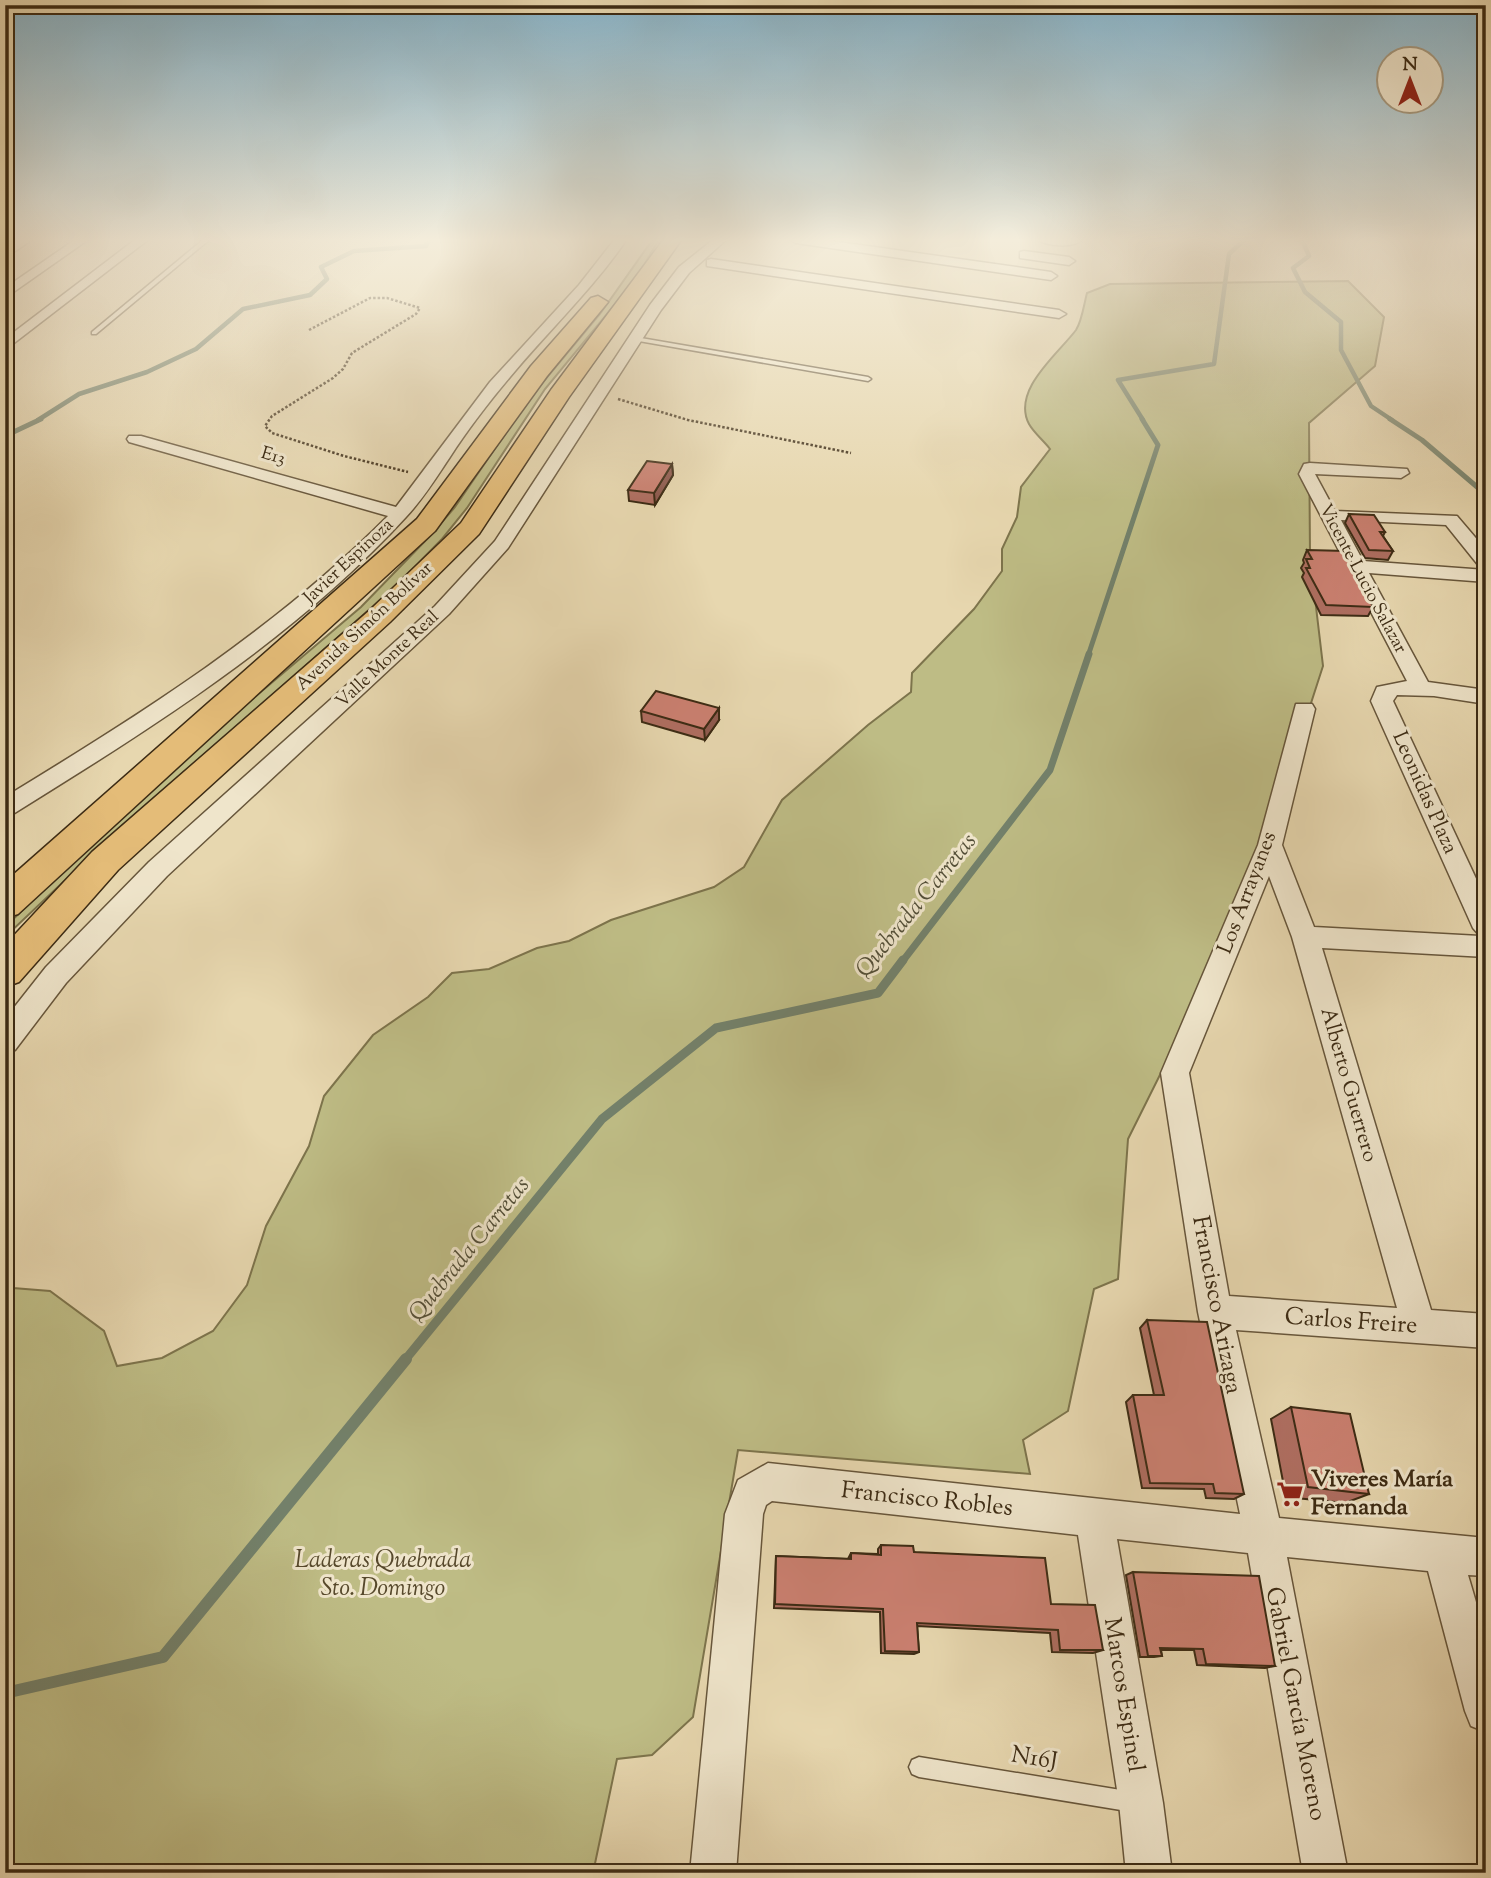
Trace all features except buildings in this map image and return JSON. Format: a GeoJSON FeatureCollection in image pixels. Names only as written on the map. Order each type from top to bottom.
{"type":"FeatureCollection","features":[{"type":"Feature","properties":{"kind":"highway","name":"Avenida Simón Bolívar"},"geometry":{"type":"LineString","coordinates":[[5,904],[426,525],[539,371],[577,327]]}},
{"type":"Feature","properties":{"kind":"highway","name":"Avenida Simón Bolívar"},"geometry":{"type":"LineString","coordinates":[[5,971],[105,861],[380,617],[470,528],[559,395],[609,327]]}},
{"type":"Feature","properties":{"kind":"street"},"geometry":{"type":"LineString","coordinates":[[5,346],[30,327]]}},
{"type":"Feature","properties":{"kind":"street","name":"Javier Espinoza"},"geometry":{"type":"LineString","coordinates":[[5,808],[165,709],[244,655],[338,578],[400,514],[481,403],[548,327]]}},
{"type":"Feature","properties":{"kind":"street","name":"Valle Monte Real"},"geometry":{"type":"LineString","coordinates":[[5,1041],[56,975],[158,869],[358,689],[459,592],[502,544],[644,327]]}},
{"type":"Feature","properties":{"kind":"street","name":"E13"},"geometry":{"type":"LineString","coordinates":[[135,439],[400,514]]}},
{"type":"Feature","properties":{"kind":"street","name":"Vicente Lucio Salazar"},"geometry":{"type":"LineString","coordinates":[[1401,473],[1310,468],[1307,474],[1354,566],[1422,688]]}},
{"type":"Feature","properties":{"kind":"street"},"geometry":{"type":"LineString","coordinates":[[1327,514],[1451,520],[1486,562]]}},
{"type":"Feature","properties":{"kind":"street"},"geometry":{"type":"LineString","coordinates":[[1354,566],[1486,576]]}},
{"type":"Feature","properties":{"kind":"street","name":"Leonidas Plaza"},"geometry":{"type":"LineString","coordinates":[[1422,688],[1392,688],[1385,692],[1382,701],[1486,928]]}},
{"type":"Feature","properties":{"kind":"street"},"geometry":{"type":"LineString","coordinates":[[1422,688],[1486,697]]}},
{"type":"Feature","properties":{"kind":"street","name":"Los Arrayanes"},"geometry":{"type":"LineString","coordinates":[[1175,1073],[1270,845],[1304,709]]}},
{"type":"Feature","properties":{"kind":"street","name":"Alberto Guerrero"},"geometry":{"type":"LineString","coordinates":[[1270,845],[1305,937],[1419,1326]]}},
{"type":"Feature","properties":{"kind":"street"},"geometry":{"type":"LineString","coordinates":[[1305,937],[1486,947]]}},
{"type":"Feature","properties":{"kind":"street","name":"Francisco Arizaga"},"geometry":{"type":"LineString","coordinates":[[1175,1073],[1215,1312],[1264,1536]]}},
{"type":"Feature","properties":{"kind":"street","name":"Carlos Freire"},"geometry":{"type":"LineString","coordinates":[[1215,1312],[1486,1331]]}},
{"type":"Feature","properties":{"kind":"street","name":"Francisco Robles"},"geometry":{"type":"LineString","coordinates":[[713,1873],[744,1514],[751,1493],[768,1482],[1264,1536],[1486,1557]]}},
{"type":"Feature","properties":{"kind":"street","name":"Marcos Espinel"},"geometry":{"type":"LineString","coordinates":[[1094,1518],[1141,1803],[1149,1873]]}},
{"type":"Feature","properties":{"kind":"street","name":"Gabriel García Moreno"},"geometry":{"type":"LineString","coordinates":[[1264,1536],[1326,1873]]}},
{"type":"Feature","properties":{"kind":"street"},"geometry":{"type":"LineString","coordinates":[[1443,1553],[1486,1711]]}},
{"type":"Feature","properties":{"kind":"lane"},"geometry":{"type":"LineString","coordinates":[[94,333],[102,327]]}},
{"type":"Feature","properties":{"kind":"lane"},"geometry":{"type":"LineString","coordinates":[[635,339],[868,379]]}},
{"type":"Feature","properties":{"kind":"lane","name":"N16J"},"geometry":{"type":"LineString","coordinates":[[919,1767],[1141,1803]]}},
{"type":"Feature","properties":{"kind":"path"},"geometry":{"type":"LineString","coordinates":[[309,330],[315,327]]}},
{"type":"Feature","properties":{"kind":"path"},"geometry":{"type":"LineString","coordinates":[[395,327],[352,353],[343,369],[333,378],[272,415],[265,426],[271,433],[344,456],[429,477]]}},
{"type":"Feature","properties":{"kind":"path"},"geometry":{"type":"LineString","coordinates":[[600,396],[688,420],[851,453]]}},
{"type":"Feature","properties":{"kind":"green space"},"geometry":{"type":"Polygon","coordinates":[[[589,327],[597,327],[545,389],[467,508],[442,539],[397,585],[95,852],[5,937],[5,927],[86,849],[223,724],[361,607],[455,507],[528,400],[589,327]]]}},
{"type":"Feature","properties":{"kind":"green space","name":"Laderas Quebrada Sto. Domingo"},"geometry":{"type":"Polygon","coordinates":[[[1077,327],[1382,327],[1375,366],[1309,423],[1310,556],[1323,666],[1281,796],[1268,858],[1128,1139],[1118,1279],[1094,1289],[1068,1411],[1023,1440],[1030,1474],[738,1450],[693,1717],[652,1755],[617,1759],[593,1873],[5,1873],[5,1280],[13,1288],[50,1291],[104,1331],[117,1366],[162,1358],[213,1331],[247,1285],[266,1226],[309,1146],[324,1096],[373,1035],[428,997],[452,973],[489,969],[537,948],[569,941],[611,920],[714,887],[744,867],[782,800],[868,725],[911,692],[912,673],[974,609],[1002,571],[1002,549],[1017,517],[1021,487],[1050,449],[1029,424],[1025,411],[1026,398],[1039,373],[1077,327]]]}},
{"type":"Feature","properties":{"kind":"waterway"},"geometry":{"type":"LineString","coordinates":[[38,420],[79,394],[147,372],[196,349],[222,327]]}},
{"type":"Feature","properties":{"kind":"waterway","name":"Quebrada Carretas"},"geometry":{"type":"LineString","coordinates":[[1143,420],[1118,380],[1214,364],[1219,327]]}},
{"type":"Feature","properties":{"kind":"waterway"},"geometry":{"type":"LineString","coordinates":[[1341,327],[1341,350],[1371,406],[1392,420]]}},
{"type":"Feature","properties":{"kind":"waterway"},"geometry":{"type":"LineString","coordinates":[[5,436],[41,419]]}},
{"type":"Feature","properties":{"kind":"waterway","name":"Quebrada Carretas"},"geometry":{"type":"LineString","coordinates":[[1088,656],[1158,445],[1142,419]]}},
{"type":"Feature","properties":{"kind":"waterway"},"geometry":{"type":"LineString","coordinates":[[1390,419],[1422,440],[1483,492],[1486,502]]}},
{"type":"Feature","properties":{"kind":"waterway","name":"Quebrada Carretas"},"geometry":{"type":"LineString","coordinates":[[902,962],[1050,770],[1089,654]]}},
{"type":"Feature","properties":{"kind":"waterway","name":"Quebrada Carretas"},"geometry":{"type":"LineString","coordinates":[[405,1360],[602,1119],[716,1028],[878,993],[903,960]]}},
{"type":"Feature","properties":{"kind":"waterway","name":"Quebrada Carretas"},"geometry":{"type":"LineString","coordinates":[[5,1693],[163,1657],[406,1359]]}},
{"type":"Feature","properties":{"kind":"place","name":"Viveres María Fernanda"},"geometry":{"type":"Point","coordinates":[1290,1494]}}]}
